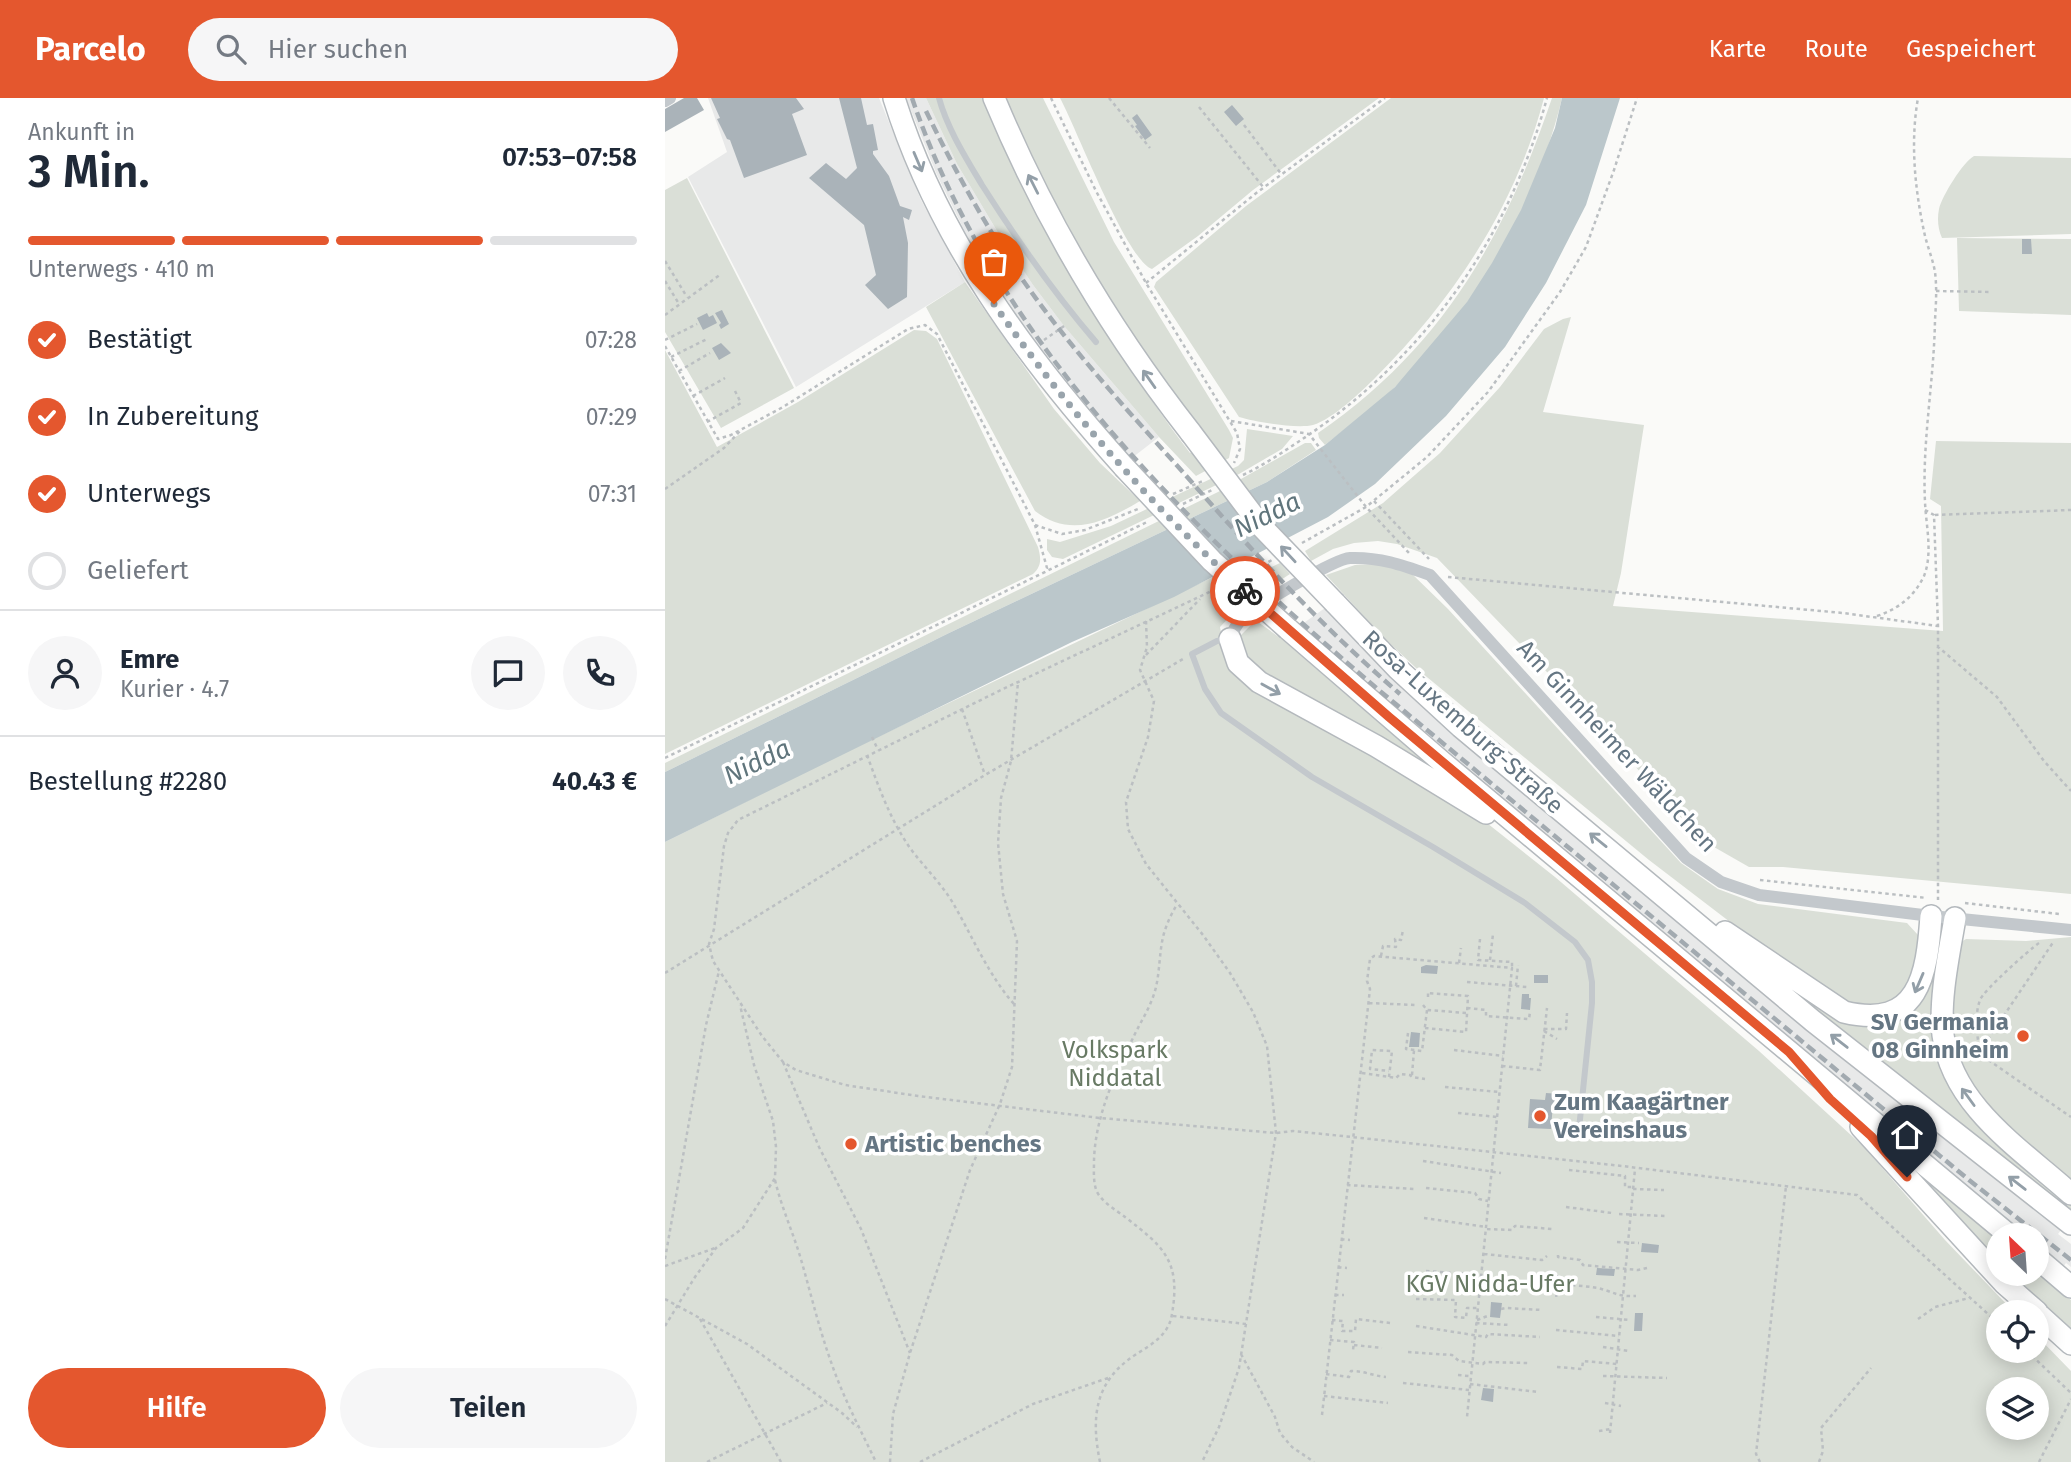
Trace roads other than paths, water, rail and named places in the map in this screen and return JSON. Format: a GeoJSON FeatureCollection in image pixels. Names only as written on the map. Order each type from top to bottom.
{"type":"FeatureCollection","features":[{"type":"Feature","properties":{"kind":"highway","name":"Rosa-Luxemburg-Straße"},"geometry":{"type":"LineString","coordinates":[[894,98],[903,128],[927,182],[979,282],[1024,348],[1071,408],[1212,561],[1371,702],[1994,1223]]}},
{"type":"Feature","properties":{"kind":"highway","name":"Rosa-Luxemburg-Straße"},"geometry":{"type":"LineString","coordinates":[[994,98],[1030,179],[1100,305],[1151,382],[1261,526],[1398,669],[1461,727],[1813,1021],[2071,1224]]}},
{"type":"Feature","properties":{"kind":"highway"},"geometry":{"type":"LineString","coordinates":[[1230,639],[1238,663],[1259,682],[1376,746],[1567,865]]}},
{"type":"Feature","properties":{"kind":"highway"},"geometry":{"type":"LineString","coordinates":[[1650,884],[1835,1007],[1863,1017],[1893,1012],[1908,1001],[1919,987],[1935,908]]}},
{"type":"Feature","properties":{"kind":"highway"},"geometry":{"type":"LineString","coordinates":[[1960,910],[1943,1013],[1943,1033],[1954,1075],[1979,1112],[2071,1194]]}},
{"type":"Feature","properties":{"kind":"highway"},"geometry":{"type":"LineString","coordinates":[[1789,1052],[1830,1099],[1871,1136],[2004,1283],[2023,1300]]}},
{"type":"Feature","properties":{"kind":"highway"},"geometry":{"type":"LineString","coordinates":[[2049,1268],[2071,1287]]}},
{"type":"Feature","properties":{"kind":"highway"},"geometry":{"type":"LineString","coordinates":[[2049,1324],[2071,1344]]}},
{"type":"Feature","properties":{"kind":"street"},"geometry":{"type":"LineString","coordinates":[[665,101],[670,98]]}},
{"type":"Feature","properties":{"kind":"street","name":"Am Ginnheimer Wäldchen"},"geometry":{"type":"LineString","coordinates":[[1230,639],[1234,627],[1244,617],[1310,575],[1346,558],[1383,559],[1431,568],[1686,858],[1721,882],[1759,895],[1960,910],[2071,930]]}},
{"type":"Feature","properties":{"kind":"lane"},"geometry":{"type":"LineString","coordinates":[[939,98],[964,155],[1007,226],[1050,288],[1096,342]]}},
{"type":"Feature","properties":{"kind":"lane"},"geometry":{"type":"LineString","coordinates":[[1230,639],[1217,641],[1192,654],[1205,689],[1221,713],[1312,777],[1525,903],[1575,942],[1588,960],[1592,1003],[1579,1129]]}},
{"type":"Feature","properties":{"kind":"water","name":"Nidda"},"geometry":{"type":"Polygon","coordinates":[[[1562,98],[1620,98],[1586,205],[1546,283],[1505,347],[1446,416],[1375,484],[1328,517],[1174,597],[1072,642],[665,842],[665,772],[1267,482],[1325,445],[1395,387],[1467,302],[1492,263],[1521,210],[1555,128],[1562,98]]]}},
{"type":"Feature","properties":{"kind":"railway"},"geometry":{"type":"LineString","coordinates":[[912,98],[948,187],[993,271],[1046,350],[1105,425],[1170,496],[1238,564],[1380,691],[1969,1180],[2071,1260]]}},
{"type":"Feature","properties":{"kind":"railway"},"geometry":{"type":"LineString","coordinates":[[926,111],[999,244],[1027,286],[1082,357],[1260,558],[1314,614],[1400,694]]}},
{"type":"Feature","properties":{"kind":"place","name":"SV Germania 08 Ginnheim"},"geometry":{"type":"Point","coordinates":[2023,1036]}},
{"type":"Feature","properties":{"kind":"place","name":"Zum Kaagärtner Vereinshaus"},"geometry":{"type":"Point","coordinates":[1540,1116]}},
{"type":"Feature","properties":{"kind":"place","name":"Artistic benches"},"geometry":{"type":"Point","coordinates":[851,1144]}},
{"type":"Feature","properties":{"kind":"park label","name":"Volkspark Niddatal"},"geometry":{"type":"Point","coordinates":[1115,1064]}},
{"type":"Feature","properties":{"kind":"park label","name":"KGV Nidda-Ufer"},"geometry":{"type":"Point","coordinates":[1490,1284]}}]}
